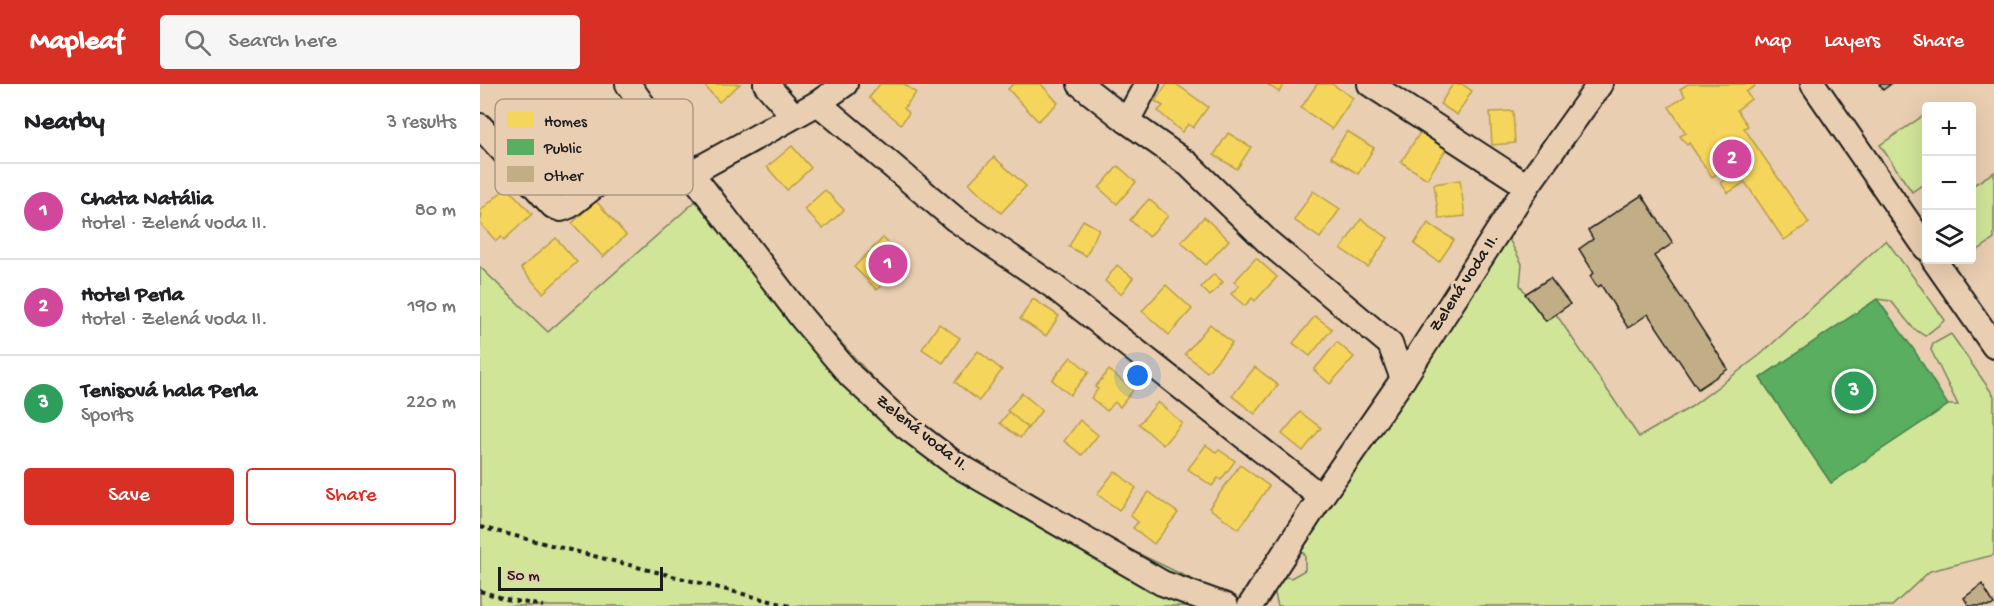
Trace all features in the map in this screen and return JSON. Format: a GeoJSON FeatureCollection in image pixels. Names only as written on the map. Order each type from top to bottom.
{"type":"FeatureCollection","features":[{"type":"Feature","properties":{"kind":"street","name":"Zelená voda II."},"geometry":{"type":"LineString","coordinates":[[628,84],[639,99]]}},
{"type":"Feature","properties":{"kind":"street"},"geometry":{"type":"LineString","coordinates":[[766,84],[793,115]]}},
{"type":"Feature","properties":{"kind":"street"},"geometry":{"type":"LineString","coordinates":[[693,171],[818,103],[845,84]]}},
{"type":"Feature","properties":{"kind":"street"},"geometry":{"type":"LineString","coordinates":[[1080,84],[1188,164],[1268,242],[1390,344],[1403,379]]}},
{"type":"Feature","properties":{"kind":"street"},"geometry":{"type":"LineString","coordinates":[[1127,121],[1148,84]]}},
{"type":"Feature","properties":{"kind":"street"},"geometry":{"type":"LineString","coordinates":[[1370,84],[1527,186]]}},
{"type":"Feature","properties":{"kind":"street","name":"Zelená voda II."},"geometry":{"type":"LineString","coordinates":[[1250,606],[1321,497],[1403,379],[1527,186],[1600,84]]}},
{"type":"Feature","properties":{"kind":"street"},"geometry":{"type":"LineString","coordinates":[[1813,84],[1922,242]]}},
{"type":"Feature","properties":{"kind":"street"},"geometry":{"type":"LineString","coordinates":[[818,103],[955,219],[1053,285],[1321,497]]}},
{"type":"Feature","properties":{"kind":"street"},"geometry":{"type":"LineString","coordinates":[[480,126],[495,143]]}},
{"type":"Feature","properties":{"kind":"street","name":"Zelená voda II."},"geometry":{"type":"LineString","coordinates":[[693,175],[802,318],[851,376],[905,426],[954,463],[1162,583],[1226,606]]}},
{"type":"Feature","properties":{"kind":"street"},"geometry":{"type":"LineString","coordinates":[[542,195],[553,206],[561,209],[583,195]]}},
{"type":"Feature","properties":{"kind":"street"},"geometry":{"type":"LineString","coordinates":[[1937,264],[1994,346]]}},
{"type":"Feature","properties":{"kind":"street"},"geometry":{"type":"LineString","coordinates":[[1390,344],[1426,343]]}},
{"type":"Feature","properties":{"kind":"path"},"geometry":{"type":"LineString","coordinates":[[480,527],[790,606]]}},
{"type":"Feature","properties":{"kind":"path"},"geometry":{"type":"LineString","coordinates":[[480,591],[543,606]]}},
{"type":"Feature","properties":{"kind":"green space"},"geometry":{"type":"Polygon","coordinates":[[[1922,117],[1922,185],[1912,192],[1880,145],[1922,117]]]}},
{"type":"Feature","properties":{"kind":"green space"},"geometry":{"type":"Polygon","coordinates":[[[1994,172],[1994,239],[1976,251],[1976,210],[1976,183],[1994,172]]]}},
{"type":"Feature","properties":{"kind":"green space"},"geometry":{"type":"Polygon","coordinates":[[[716,183],[785,280],[915,425],[1067,519],[1241,603],[1228,606],[480,606],[480,267],[548,332],[716,183]]]}},
{"type":"Feature","properties":{"kind":"green space"},"geometry":{"type":"Polygon","coordinates":[[[1509,239],[1522,264],[1520,285],[1545,321],[1556,314],[1639,437],[1691,407],[1760,355],[1886,240],[1945,320],[1925,336],[1913,328],[1891,301],[1877,299],[1760,378],[1831,483],[1948,405],[1958,405],[1931,350],[1933,344],[1951,334],[1994,396],[1994,555],[1930,571],[1892,606],[1278,606],[1273,586],[1282,576],[1291,578],[1305,570],[1305,555],[1298,547],[1386,425],[1428,351],[1485,267],[1509,239]]]}},
{"type":"Feature","properties":{"kind":"building: Homes"},"geometry":{"type":"Polygon","coordinates":[[[703,84],[740,84],[719,102],[703,84]]]}},
{"type":"Feature","properties":{"kind":"building: Homes"},"geometry":{"type":"Polygon","coordinates":[[[880,84],[904,84],[916,93],[904,108],[909,113],[901,124],[869,98],[880,84]]]}},
{"type":"Feature","properties":{"kind":"building: Homes"},"geometry":{"type":"Polygon","coordinates":[[[1013,84],[1041,84],[1058,103],[1038,121],[1008,89],[1013,84]]]}},
{"type":"Feature","properties":{"kind":"building: Homes"},"geometry":{"type":"Polygon","coordinates":[[[1167,84],[1176,84],[1208,107],[1193,128],[1188,124],[1182,132],[1158,111],[1163,106],[1155,101],[1167,84]]]}},
{"type":"Feature","properties":{"kind":"building: Homes"},"geometry":{"type":"Polygon","coordinates":[[[1267,84],[1285,84],[1279,92],[1267,84]]]}},
{"type":"Feature","properties":{"kind":"building: Homes"},"geometry":{"type":"Polygon","coordinates":[[[1317,84],[1332,84],[1353,98],[1332,129],[1301,108],[1317,84]]]}},
{"type":"Feature","properties":{"kind":"building: Homes"},"geometry":{"type":"Polygon","coordinates":[[[1453,84],[1462,84],[1472,91],[1457,115],[1440,104],[1453,84]]]}},
{"type":"Feature","properties":{"kind":"building: Homes"},"geometry":{"type":"Polygon","coordinates":[[[1688,84],[1754,84],[1755,86],[1746,92],[1751,99],[1737,110],[1748,126],[1744,128],[1809,223],[1784,240],[1745,182],[1728,193],[1721,183],[1725,180],[1720,172],[1712,177],[1689,143],[1687,145],[1680,136],[1686,133],[1669,107],[1685,96],[1680,89],[1688,84]]]}},
{"type":"Feature","properties":{"kind":"building: Homes"},"geometry":{"type":"Polygon","coordinates":[[[1513,111],[1515,143],[1492,145],[1490,112],[1513,111]]]}},
{"type":"Feature","properties":{"kind":"building: Homes"},"geometry":{"type":"Polygon","coordinates":[[[1347,131],[1374,148],[1358,174],[1331,157],[1347,131]]]}},
{"type":"Feature","properties":{"kind":"building: Homes"},"geometry":{"type":"Polygon","coordinates":[[[1421,131],[1447,148],[1427,179],[1401,162],[1421,131]]]}},
{"type":"Feature","properties":{"kind":"building: Homes"},"geometry":{"type":"Polygon","coordinates":[[[1228,133],[1251,147],[1237,169],[1214,155],[1228,133]]]}},
{"type":"Feature","properties":{"kind":"building: Homes"},"geometry":{"type":"Polygon","coordinates":[[[792,146],[811,168],[787,190],[767,167],[792,146]]]}},
{"type":"Feature","properties":{"kind":"building: Homes"},"geometry":{"type":"Polygon","coordinates":[[[994,157],[1026,186],[1001,213],[969,183],[994,157]]]}},
{"type":"Feature","properties":{"kind":"building: Homes"},"geometry":{"type":"Polygon","coordinates":[[[1118,166],[1136,182],[1117,204],[1099,188],[1118,166]]]}},
{"type":"Feature","properties":{"kind":"building: Homes"},"geometry":{"type":"Polygon","coordinates":[[[1460,180],[1465,216],[1439,219],[1434,184],[1460,180]]]}},
{"type":"Feature","properties":{"kind":"building: Homes"},"geometry":{"type":"Polygon","coordinates":[[[825,190],[844,210],[823,229],[804,209],[825,190]]]}},
{"type":"Feature","properties":{"kind":"building: Homes"},"geometry":{"type":"Polygon","coordinates":[[[1313,191],[1340,209],[1320,238],[1294,220],[1313,191]]]}},
{"type":"Feature","properties":{"kind":"building: Homes"},"geometry":{"type":"Polygon","coordinates":[[[498,195],[514,195],[532,214],[504,240],[501,237],[496,241],[480,223],[482,215],[480,211],[498,195]]]}},
{"type":"Feature","properties":{"kind":"building: Homes"},"geometry":{"type":"Polygon","coordinates":[[[1149,199],[1168,216],[1149,237],[1130,220],[1149,199]]]}},
{"type":"Feature","properties":{"kind":"building: Homes"},"geometry":{"type":"Polygon","coordinates":[[[596,201],[626,235],[603,257],[572,223],[596,201]]]}},
{"type":"Feature","properties":{"kind":"building: Homes"},"geometry":{"type":"Polygon","coordinates":[[[1204,217],[1229,240],[1206,265],[1181,242],[1204,217]]]}},
{"type":"Feature","properties":{"kind":"building: Homes"},"geometry":{"type":"Polygon","coordinates":[[[1361,219],[1388,238],[1368,267],[1341,249],[1361,219]]]}},
{"type":"Feature","properties":{"kind":"building: Homes"},"geometry":{"type":"Polygon","coordinates":[[[1083,220],[1099,229],[1086,256],[1069,247],[1083,220]]]}},
{"type":"Feature","properties":{"kind":"building: Homes"},"geometry":{"type":"Polygon","coordinates":[[[1428,223],[1454,240],[1439,262],[1414,244],[1428,223]]]}},
{"type":"Feature","properties":{"kind":"building: Homes"},"geometry":{"type":"Polygon","coordinates":[[[556,238],[577,262],[543,293],[521,268],[556,238]]]}},
{"type":"Feature","properties":{"kind":"building: Homes"},"geometry":{"type":"Polygon","coordinates":[[[883,238],[907,261],[877,290],[854,267],[883,238]]]}},
{"type":"Feature","properties":{"kind":"building: Homes"},"geometry":{"type":"Polygon","coordinates":[[[1256,258],[1277,277],[1255,301],[1252,298],[1245,306],[1231,294],[1239,286],[1234,282],[1256,258]]]}},
{"type":"Feature","properties":{"kind":"building: Homes"},"geometry":{"type":"Polygon","coordinates":[[[1117,265],[1133,278],[1121,294],[1105,281],[1117,265]]]}},
{"type":"Feature","properties":{"kind":"building: Homes"},"geometry":{"type":"Polygon","coordinates":[[[1214,274],[1223,282],[1210,296],[1201,287],[1214,274]]]}},
{"type":"Feature","properties":{"kind":"building: Homes"},"geometry":{"type":"Polygon","coordinates":[[[1166,285],[1192,309],[1169,335],[1142,311],[1166,285]]]}},
{"type":"Feature","properties":{"kind":"building: Homes"},"geometry":{"type":"Polygon","coordinates":[[[1033,299],[1059,316],[1046,336],[1020,319],[1033,299]]]}},
{"type":"Feature","properties":{"kind":"building: Homes"},"geometry":{"type":"Polygon","coordinates":[[[1315,316],[1332,329],[1310,356],[1293,343],[1315,316]]]}},
{"type":"Feature","properties":{"kind":"building: Homes"},"geometry":{"type":"Polygon","coordinates":[[[939,324],[960,338],[943,363],[922,349],[939,324]]]}},
{"type":"Feature","properties":{"kind":"building: Homes"},"geometry":{"type":"Polygon","coordinates":[[[1210,324],[1232,343],[1207,372],[1185,354],[1210,324]]]}},
{"type":"Feature","properties":{"kind":"building: Homes"},"geometry":{"type":"Polygon","coordinates":[[[1337,342],[1354,357],[1330,384],[1314,370],[1337,342]]]}},
{"type":"Feature","properties":{"kind":"building: Homes"},"geometry":{"type":"Polygon","coordinates":[[[978,351],[1002,370],[979,401],[955,382],[978,351]]]}},
{"type":"Feature","properties":{"kind":"building: Homes"},"geometry":{"type":"Polygon","coordinates":[[[1071,357],[1089,372],[1070,395],[1052,380],[1071,357]]]}},
{"type":"Feature","properties":{"kind":"building: Homes"},"geometry":{"type":"Polygon","coordinates":[[[1255,367],[1278,385],[1255,414],[1232,396],[1255,367]]]}},
{"type":"Feature","properties":{"kind":"building: Homes"},"geometry":{"type":"Polygon","coordinates":[[[1109,370],[1133,390],[1120,407],[1115,402],[1107,411],[1091,398],[1098,389],[1095,387],[1109,370]]]}},
{"type":"Feature","properties":{"kind":"building: Homes"},"geometry":{"type":"Polygon","coordinates":[[[1022,393],[1042,410],[1028,428],[1007,411],[1022,393]]]}},
{"type":"Feature","properties":{"kind":"building: Homes"},"geometry":{"type":"Polygon","coordinates":[[[1158,402],[1182,423],[1163,445],[1139,424],[1158,402]]]}},
{"type":"Feature","properties":{"kind":"building: Homes"},"geometry":{"type":"Polygon","coordinates":[[[1009,412],[1028,428],[1020,438],[1000,423],[1009,412]]]}},
{"type":"Feature","properties":{"kind":"building: Homes"},"geometry":{"type":"Polygon","coordinates":[[[1300,412],[1321,428],[1303,451],[1282,434],[1300,412]]]}},
{"type":"Feature","properties":{"kind":"building: Homes"},"geometry":{"type":"Polygon","coordinates":[[[1080,420],[1098,435],[1082,455],[1064,441],[1080,420]]]}},
{"type":"Feature","properties":{"kind":"building: Homes"},"geometry":{"type":"Polygon","coordinates":[[[1206,445],[1216,452],[1219,450],[1235,461],[1221,480],[1218,478],[1212,486],[1188,469],[1206,445]]]}},
{"type":"Feature","properties":{"kind":"building: Homes"},"geometry":{"type":"Polygon","coordinates":[[[1240,465],[1269,486],[1239,529],[1209,508],[1240,465]]]}},
{"type":"Feature","properties":{"kind":"building: Homes"},"geometry":{"type":"Polygon","coordinates":[[[1115,471],[1136,488],[1119,510],[1097,494],[1115,471]]]}},
{"type":"Feature","properties":{"kind":"building: Homes"},"geometry":{"type":"Polygon","coordinates":[[[1149,492],[1178,513],[1154,544],[1133,528],[1138,522],[1130,515],[1149,492]]]}},
{"type":"Feature","properties":{"kind":"building: Public"},"geometry":{"type":"Polygon","coordinates":[[[1877,299],[1914,350],[1948,405],[1831,483],[1760,378],[1877,299]]]}},
{"type":"Feature","properties":{"kind":"building: Other"},"geometry":{"type":"Polygon","coordinates":[[[1879,84],[1891,84],[1883,90],[1879,84]]]}},
{"type":"Feature","properties":{"kind":"building: Other"},"geometry":{"type":"Polygon","coordinates":[[[1642,195],[1673,243],[1654,256],[1728,369],[1698,389],[1648,314],[1628,328],[1601,285],[1597,287],[1590,276],[1594,273],[1579,249],[1593,239],[1588,230],[1642,195]]]}},
{"type":"Feature","properties":{"kind":"building: Other"},"geometry":{"type":"Polygon","coordinates":[[[1550,278],[1570,304],[1546,321],[1525,294],[1550,278]]]}},
{"type":"Feature","properties":{"kind":"building: Other"},"geometry":{"type":"Polygon","coordinates":[[[1982,584],[1994,604],[1969,606],[1964,598],[1982,584]]]}},
{"type":"Feature","properties":{"kind":"place","name":"Hotel Perla"},"geometry":{"type":"Point","coordinates":[1732,159]}},
{"type":"Feature","properties":{"kind":"place","name":"Chata Natália"},"geometry":{"type":"Point","coordinates":[888,264]}},
{"type":"Feature","properties":{"kind":"place","name":"Tenisová hala Perla"},"geometry":{"type":"Point","coordinates":[1854,391]}}]}
